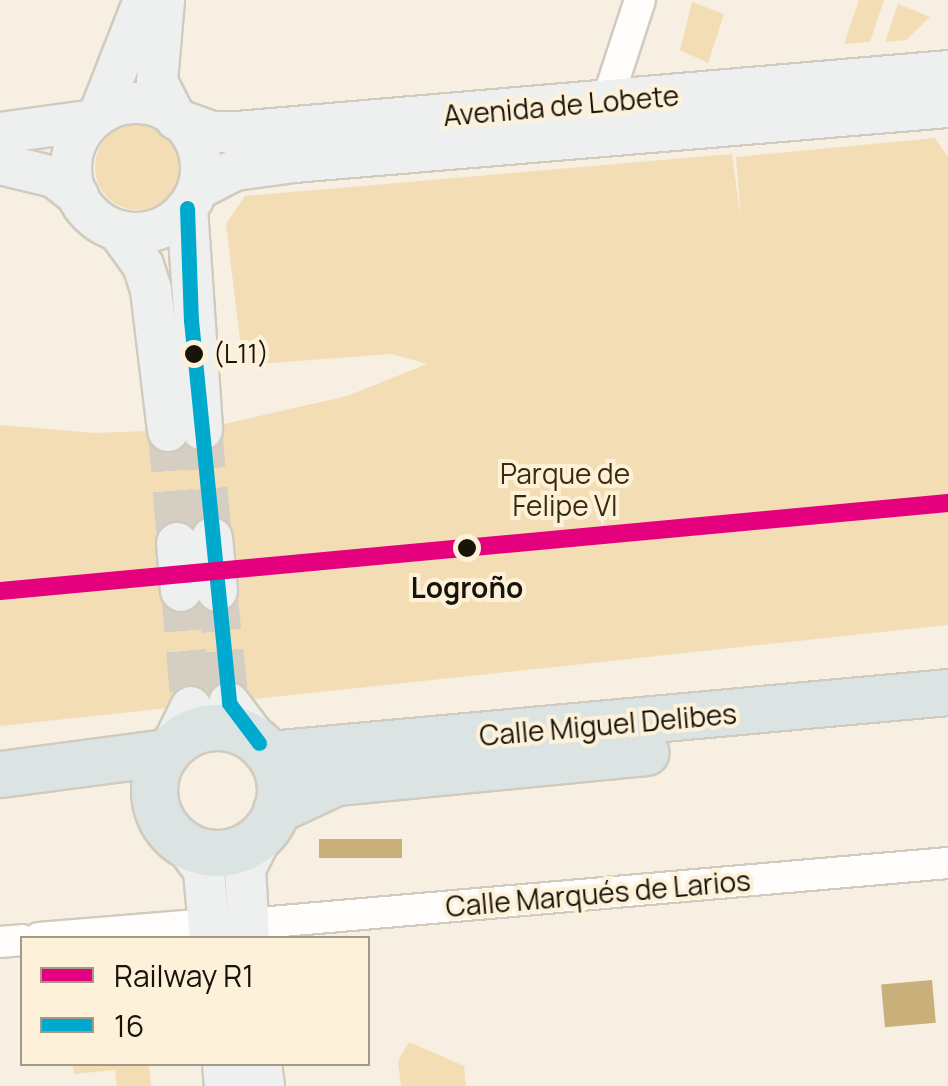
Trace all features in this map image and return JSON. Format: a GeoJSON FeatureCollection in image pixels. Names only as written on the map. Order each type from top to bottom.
{"type":"FeatureCollection","features":[{"type":"Feature","properties":{"kind":"main road"},"geometry":{"type":"LineString","coordinates":[[78,196],[72,156],[95,116],[144,0]]}},
{"type":"Feature","properties":{"kind":"main road"},"geometry":{"type":"LineString","coordinates":[[0,164],[54,177],[78,196],[96,219],[118,232],[143,265],[185,430],[197,145],[176,119],[158,82],[164,0]]}},
{"type":"Feature","properties":{"kind":"main road","name":"Avenida de Lobete"},"geometry":{"type":"LineString","coordinates":[[176,119],[211,132],[236,132],[948,72]]}},
{"type":"Feature","properties":{"kind":"main road"},"geometry":{"type":"LineString","coordinates":[[0,133],[149,104],[176,119]]}},
{"type":"Feature","properties":{"kind":"main road","name":"Avenida de Lobete"},"geometry":{"type":"LineString","coordinates":[[192,198],[235,170],[294,162],[948,106]]}},
{"type":"Feature","properties":{"kind":"main road"},"geometry":{"type":"LineString","coordinates":[[118,232],[154,231],[192,198]]}},
{"type":"Feature","properties":{"kind":"main road"},"geometry":{"type":"LineString","coordinates":[[195,540],[199,591]]}},
{"type":"Feature","properties":{"kind":"main road","name":"Calle Miguel Delibes"},"geometry":{"type":"LineString","coordinates":[[264,748],[948,692]]}},
{"type":"Feature","properties":{"kind":"main road","name":"Calle Miguel Delibes"},"geometry":{"type":"LineString","coordinates":[[270,821],[336,782],[948,722]]}},
{"type":"Feature","properties":{"kind":"main road"},"geometry":{"type":"LineString","coordinates":[[0,774],[174,740],[216,727],[264,748],[280,791],[246,869],[229,931]]}},
{"type":"Feature","properties":{"kind":"main road"},"geometry":{"type":"LineString","coordinates":[[174,740],[264,748]]}},
{"type":"Feature","properties":{"kind":"main road"},"geometry":{"type":"LineString","coordinates":[[174,740],[159,815],[204,871],[229,931]]}},
{"type":"Feature","properties":{"kind":"main road"},"geometry":{"type":"LineString","coordinates":[[184,843],[222,852],[270,821]]}},
{"type":"Feature","properties":{"kind":"street"},"geometry":{"type":"LineString","coordinates":[[607,101],[640,0]]}},
{"type":"Feature","properties":{"kind":"street","name":"Calle Marqués de Larios"},"geometry":{"type":"LineString","coordinates":[[93,936],[229,931],[948,863]]}},
{"type":"Feature","properties":{"kind":"green space"},"geometry":{"type":"Polygon","coordinates":[[[859,0],[884,0],[870,42],[844,44],[859,0]]]}},
{"type":"Feature","properties":{"kind":"green space"},"geometry":{"type":"Polygon","coordinates":[[[692,2],[724,14],[708,63],[680,50],[692,2]]]}},
{"type":"Feature","properties":{"kind":"green space"},"geometry":{"type":"Polygon","coordinates":[[[898,4],[930,17],[906,40],[885,42],[898,4]]]}},
{"type":"Feature","properties":{"kind":"green space"},"geometry":{"type":"Polygon","coordinates":[[[138,124],[162,131],[174,143],[181,167],[174,191],[162,203],[138,210],[114,203],[102,191],[95,167],[102,143],[114,131],[138,124]]]}},
{"type":"Feature","properties":{"kind":"green space","name":"Parque de Felipe VI"},"geometry":{"type":"Polygon","coordinates":[[[935,138],[948,157],[948,625],[0,726],[0,425],[95,433],[202,429],[347,396],[427,364],[392,354],[243,365],[226,224],[245,196],[732,154],[741,222],[736,157],[935,138]]]}},
{"type":"Feature","properties":{"kind":"green space"},"geometry":{"type":"Polygon","coordinates":[[[409,1042],[464,1066],[466,1086],[401,1086],[398,1061],[409,1042]]]}},
{"type":"Feature","properties":{"kind":"green space"},"geometry":{"type":"Polygon","coordinates":[[[73,1066],[149,1066],[151,1086],[117,1086],[115,1070],[74,1074],[73,1066]]]}},
{"type":"Feature","properties":{"kind":"shaded area"},"geometry":{"type":"Polygon","coordinates":[[[319,839],[402,839],[402,858],[319,858],[319,839]]]}},
{"type":"Feature","properties":{"kind":"shaded area"},"geometry":{"type":"Polygon","coordinates":[[[932,980],[936,1023],[885,1027],[881,984],[932,980]]]}},
{"type":"Feature","properties":{"kind":"tunnel"},"geometry":{"type":"LineString","coordinates":[[202,429],[212,538]]}},
{"type":"Feature","properties":{"kind":"tunnel"},"geometry":{"type":"LineString","coordinates":[[168,431],[177,543]]}},
{"type":"Feature","properties":{"kind":"tunnel"},"geometry":{"type":"LineString","coordinates":[[181,591],[191,707]]}},
{"type":"Feature","properties":{"kind":"tunnel"},"geometry":{"type":"LineString","coordinates":[[217,591],[229,703]]}},
{"type":"Feature","properties":{"kind":"rail line","name":"R1"},"geometry":{"type":"LineString","coordinates":[[0,591],[948,503]]}},
{"type":"Feature","properties":{"kind":"transit line","name":"16"},"geometry":{"type":"LineString","coordinates":[[187,208],[191,320],[229,703],[259,743]]}},
{"type":"Feature","properties":{"kind":"place","name":"(L11)"},"geometry":{"type":"Point","coordinates":[194,354]}},
{"type":"Feature","properties":{"kind":"place","name":"Logroño"},"geometry":{"type":"Point","coordinates":[467,548]}}]}
